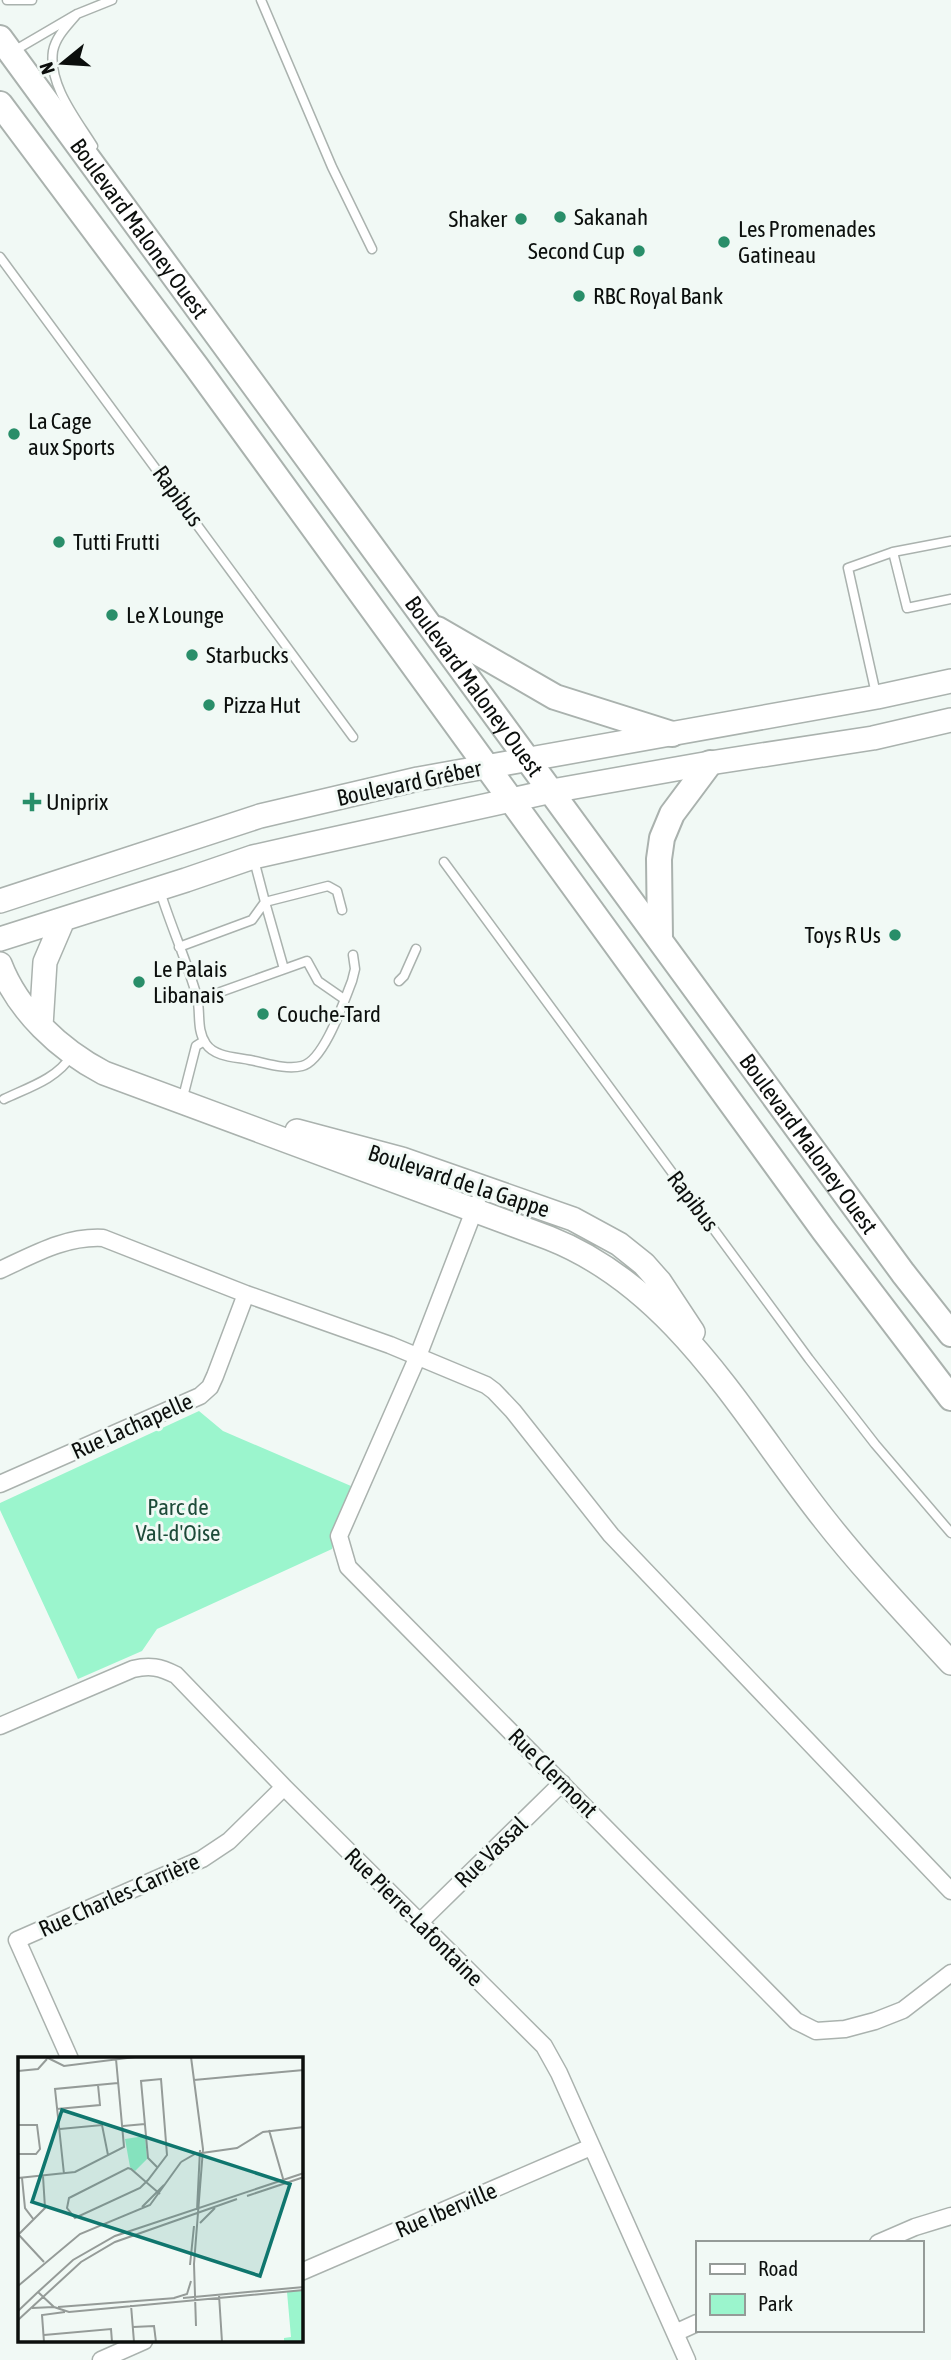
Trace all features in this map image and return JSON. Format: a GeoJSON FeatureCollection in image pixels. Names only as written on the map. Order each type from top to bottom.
{"type":"FeatureCollection","features":[{"type":"Feature","properties":{"kind":"main road","name":"Boulevard Maloney Ouest"},"geometry":{"type":"LineString","coordinates":[[4,51],[169,268],[903,1273],[951,1334]]}},
{"type":"Feature","properties":{"kind":"main road","name":"Boulevard Maloney Ouest"},"geometry":{"type":"LineString","coordinates":[[0,104],[196,366],[887,1317],[951,1398]]}},
{"type":"Feature","properties":{"kind":"main road"},"geometry":{"type":"LineString","coordinates":[[428,623],[555,697],[671,734]]}},
{"type":"Feature","properties":{"kind":"main road","name":"Boulevard Gréber"},"geometry":{"type":"LineString","coordinates":[[0,901],[260,816],[418,779],[877,697],[951,681]]}},
{"type":"Feature","properties":{"kind":"main road","name":"Boulevard Gréber"},"geometry":{"type":"LineString","coordinates":[[0,939],[253,857],[552,791],[873,738],[951,720]]}},
{"type":"Feature","properties":{"kind":"main road"},"geometry":{"type":"LineString","coordinates":[[660,939],[659,859],[662,838],[672,814],[710,763]]}},
{"type":"Feature","properties":{"kind":"main road"},"geometry":{"type":"LineString","coordinates":[[41,1026],[45,962],[63,920]]}},
{"type":"Feature","properties":{"kind":"main road","name":"Boulevard de la Gappe"},"geometry":{"type":"LineString","coordinates":[[0,964],[16,993],[41,1026],[72,1055],[104,1073],[562,1243],[605,1266],[667,1319],[721,1381],[840,1539],[951,1663]]}},
{"type":"Feature","properties":{"kind":"main road","name":"Boulevard de la Gappe"},"geometry":{"type":"LineString","coordinates":[[181,1101],[402,1159],[573,1219],[627,1250],[652,1272],[670,1296],[721,1381]]}},
{"type":"Feature","properties":{"kind":"street","name":"Rue Clermont"},"geometry":{"type":"LineString","coordinates":[[484,1187],[418,1356],[339,1535],[348,1567],[796,2021],[816,2031],[845,2029],[875,2021],[903,2010],[951,1973]]}},
{"type":"Feature","properties":{"kind":"street"},"geometry":{"type":"LineString","coordinates":[[0,1270],[70,1240],[103,1238],[246,1294],[418,1356],[486,1385],[494,1391],[611,1535],[951,1891]]}},
{"type":"Feature","properties":{"kind":"street","name":"Rue Lachapelle"},"geometry":{"type":"LineString","coordinates":[[0,1485],[200,1396],[210,1387],[215,1376],[246,1294]]}},
{"type":"Feature","properties":{"kind":"street","name":"Rue Pierre-Lafontaine"},"geometry":{"type":"LineString","coordinates":[[0,1726],[133,1669],[148,1665],[163,1668],[176,1675],[284,1787],[544,2046],[559,2073],[687,2360]]}},
{"type":"Feature","properties":{"kind":"street","name":"Rue Vassal"},"geometry":{"type":"LineString","coordinates":[[419,1922],[562,1783]]}},
{"type":"Feature","properties":{"kind":"street","name":"Rue Charles-Carrière"},"geometry":{"type":"LineString","coordinates":[[69,2057],[16,1940],[202,1859],[229,1841],[284,1787]]}},
{"type":"Feature","properties":{"kind":"street","name":"Rue Iberville"},"geometry":{"type":"LineString","coordinates":[[303,2271],[591,2147]]}},
{"type":"Feature","properties":{"kind":"street"},"geometry":{"type":"LineString","coordinates":[[883,2241],[951,2216]]}},
{"type":"Feature","properties":{"kind":"street"},"geometry":{"type":"LineString","coordinates":[[674,2333],[696,2323]]}},
{"type":"Feature","properties":{"kind":"street"},"geometry":{"type":"LineString","coordinates":[[101,2360],[142,2342]]}},
{"type":"Feature","properties":{"kind":"lane"},"geometry":{"type":"LineString","coordinates":[[7,0],[32,0]]}},
{"type":"Feature","properties":{"kind":"lane"},"geometry":{"type":"LineString","coordinates":[[4,51],[112,0]]}},
{"type":"Feature","properties":{"kind":"lane"},"geometry":{"type":"LineString","coordinates":[[261,0],[332,167],[372,249]]}},
{"type":"Feature","properties":{"kind":"lane"},"geometry":{"type":"LineString","coordinates":[[77,15],[58,39],[53,51],[54,70],[69,107],[98,153]]}},
{"type":"Feature","properties":{"kind":"lane"},"geometry":{"type":"LineString","coordinates":[[105,165],[169,268]]}},
{"type":"Feature","properties":{"kind":"lane","name":"Rapibus"},"geometry":{"type":"LineString","coordinates":[[0,257],[353,737]]}},
{"type":"Feature","properties":{"kind":"lane"},"geometry":{"type":"LineString","coordinates":[[877,697],[848,568],[893,552],[951,541]]}},
{"type":"Feature","properties":{"kind":"lane"},"geometry":{"type":"LineString","coordinates":[[893,552],[907,608],[951,599]]}},
{"type":"Feature","properties":{"kind":"lane"},"geometry":{"type":"LineString","coordinates":[[253,857],[284,969]]}},
{"type":"Feature","properties":{"kind":"lane","name":"Rapibus"},"geometry":{"type":"LineString","coordinates":[[444,862],[817,1370],[882,1452],[951,1532]]}},
{"type":"Feature","properties":{"kind":"lane"},"geometry":{"type":"LineString","coordinates":[[179,947],[252,920],[265,902],[328,886],[337,891],[342,910]]}},
{"type":"Feature","properties":{"kind":"lane"},"geometry":{"type":"LineString","coordinates":[[159,888],[198,1000],[199,1025],[204,1041],[221,1055],[280,1066],[301,1067],[311,1062],[319,1054],[354,975],[353,955]]}},
{"type":"Feature","properties":{"kind":"lane"},"geometry":{"type":"LineString","coordinates":[[399,981],[416,949]]}},
{"type":"Feature","properties":{"kind":"lane"},"geometry":{"type":"LineString","coordinates":[[198,1000],[307,961],[318,981],[344,999]]}},
{"type":"Feature","properties":{"kind":"lane"},"geometry":{"type":"LineString","coordinates":[[181,1101],[196,1046],[204,1041]]}},
{"type":"Feature","properties":{"kind":"lane"},"geometry":{"type":"LineString","coordinates":[[0,1090],[2,1100],[56,1073],[72,1055]]}},
{"type":"Feature","properties":{"kind":"green space","name":"Parc de Val-d'Oise"},"geometry":{"type":"Polygon","coordinates":[[[199,1411],[223,1431],[351,1486],[333,1532],[332,1549],[157,1629],[142,1651],[78,1679],[0,1510],[0,1503],[199,1411]]]}},
{"type":"Feature","properties":{"kind":"place","name":"Sakanah"},"geometry":{"type":"Point","coordinates":[560,217]}},
{"type":"Feature","properties":{"kind":"place","name":"Shaker"},"geometry":{"type":"Point","coordinates":[521,219]}},
{"type":"Feature","properties":{"kind":"place","name":"Les Promenades Gatineau"},"geometry":{"type":"Point","coordinates":[724,242]}},
{"type":"Feature","properties":{"kind":"place","name":"Second Cup"},"geometry":{"type":"Point","coordinates":[639,251]}},
{"type":"Feature","properties":{"kind":"place","name":"RBC Royal Bank"},"geometry":{"type":"Point","coordinates":[579,296]}},
{"type":"Feature","properties":{"kind":"place","name":"La Cage aux Sports"},"geometry":{"type":"Point","coordinates":[14,434]}},
{"type":"Feature","properties":{"kind":"place","name":"Tutti Frutti"},"geometry":{"type":"Point","coordinates":[59,542]}},
{"type":"Feature","properties":{"kind":"place","name":"Le X Lounge"},"geometry":{"type":"Point","coordinates":[112,615]}},
{"type":"Feature","properties":{"kind":"place","name":"Starbucks"},"geometry":{"type":"Point","coordinates":[192,655]}},
{"type":"Feature","properties":{"kind":"place","name":"Pizza Hut"},"geometry":{"type":"Point","coordinates":[209,705]}},
{"type":"Feature","properties":{"kind":"place","name":"Uniprix"},"geometry":{"type":"Point","coordinates":[32,802]}},
{"type":"Feature","properties":{"kind":"place","name":"Toys R Us"},"geometry":{"type":"Point","coordinates":[895,935]}},
{"type":"Feature","properties":{"kind":"place","name":"Le Palais Libanais"},"geometry":{"type":"Point","coordinates":[139,982]}},
{"type":"Feature","properties":{"kind":"place","name":"Couche-Tard"},"geometry":{"type":"Point","coordinates":[263,1014]}}]}
